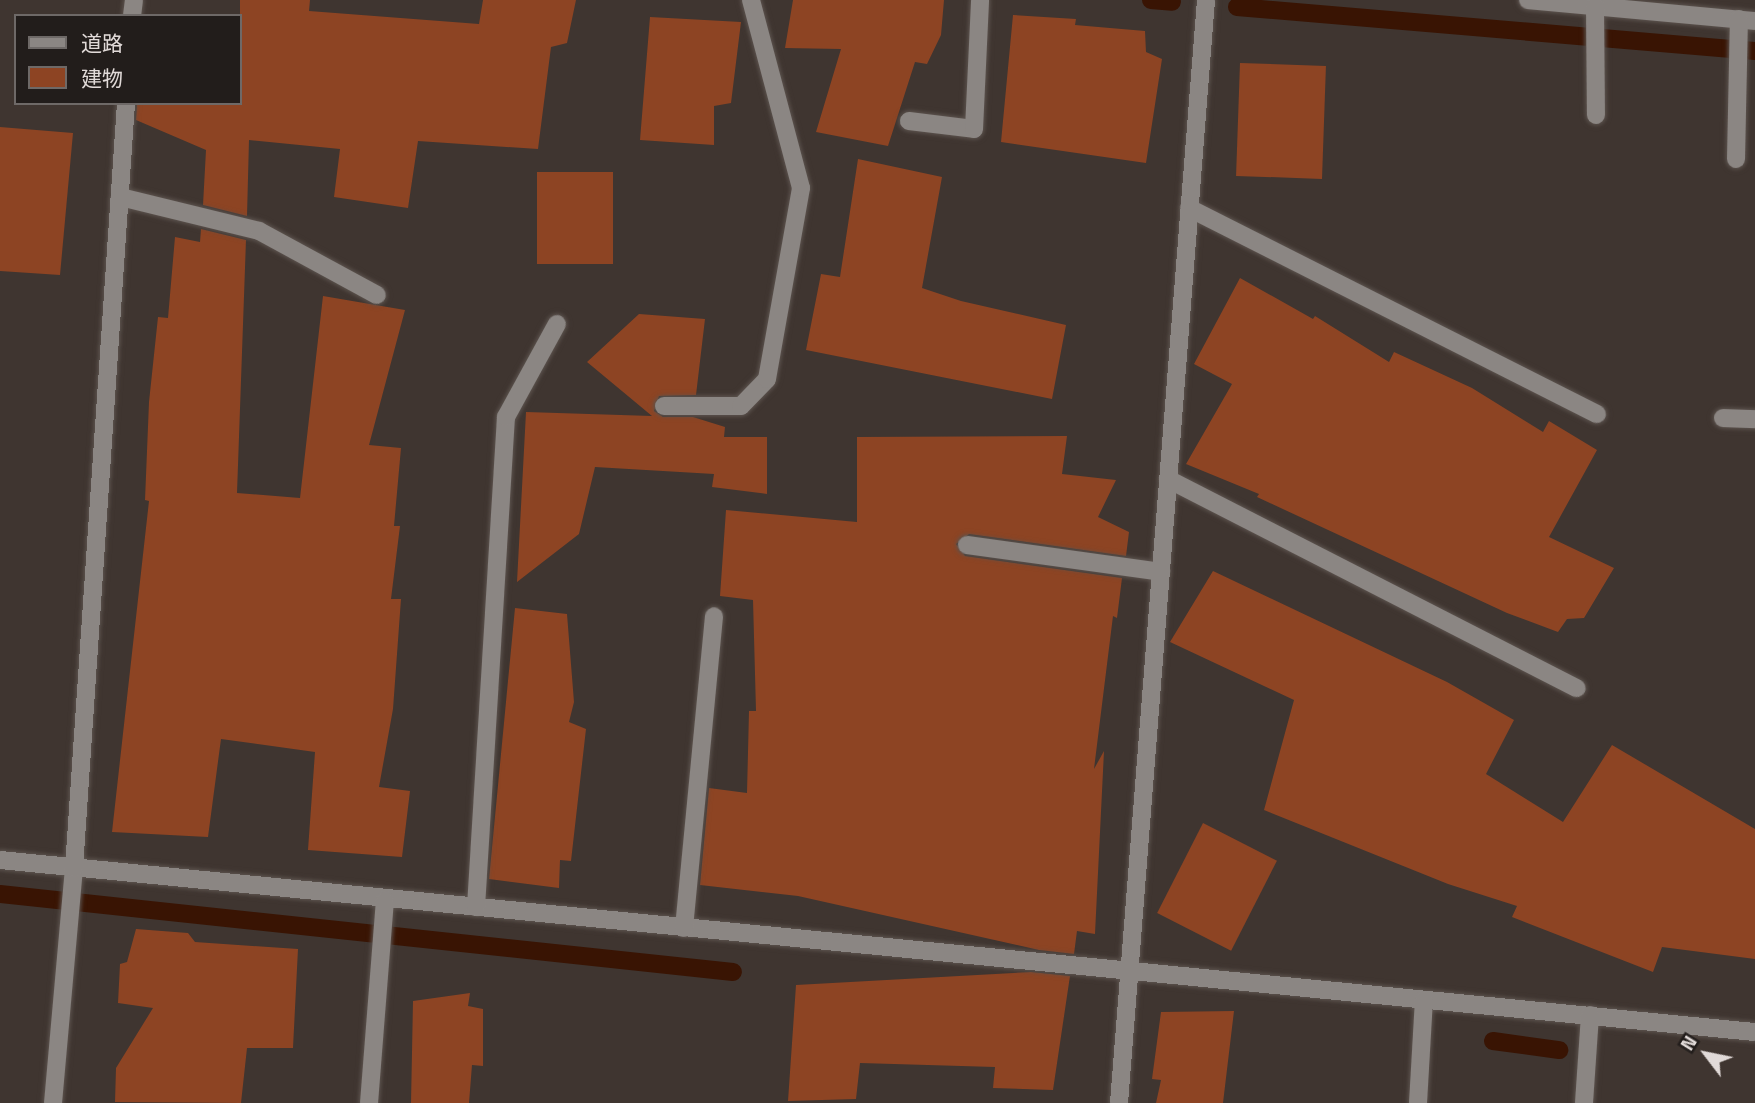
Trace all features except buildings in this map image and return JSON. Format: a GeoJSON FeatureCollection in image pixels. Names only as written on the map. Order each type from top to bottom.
{"type":"FeatureCollection","features":[{"type":"Feature","properties":{"kind":"street"},"geometry":{"type":"LineString","coordinates":[[664,406],[741,406],[767,379],[801,188],[751,0]]}},
{"type":"Feature","properties":{"kind":"street"},"geometry":{"type":"LineString","coordinates":[[909,121],[974,129],[980,0]]}},
{"type":"Feature","properties":{"kind":"street"},"geometry":{"type":"LineString","coordinates":[[1119,1103],[1206,0]]}},
{"type":"Feature","properties":{"kind":"street"},"geometry":{"type":"LineString","coordinates":[[1528,0],[1747,20],[1736,159]]}},
{"type":"Feature","properties":{"kind":"street"},"geometry":{"type":"LineString","coordinates":[[1595,6],[1596,115]]}},
{"type":"Feature","properties":{"kind":"street"},"geometry":{"type":"LineString","coordinates":[[53,1103],[74,868],[126,105]]}},
{"type":"Feature","properties":{"kind":"street"},"geometry":{"type":"LineString","coordinates":[[120,197],[258,230],[377,295]]}},
{"type":"Feature","properties":{"kind":"street"},"geometry":{"type":"LineString","coordinates":[[1189,208],[1597,414]]}},
{"type":"Feature","properties":{"kind":"street"},"geometry":{"type":"LineString","coordinates":[[476,907],[506,417],[557,324]]}},
{"type":"Feature","properties":{"kind":"street"},"geometry":{"type":"LineString","coordinates":[[1723,418],[1755,419]]}},
{"type":"Feature","properties":{"kind":"street"},"geometry":{"type":"LineString","coordinates":[[1168,479],[1577,688]]}},
{"type":"Feature","properties":{"kind":"street"},"geometry":{"type":"LineString","coordinates":[[967,545],[1161,572]]}},
{"type":"Feature","properties":{"kind":"street"},"geometry":{"type":"LineString","coordinates":[[684,928],[714,616]]}},
{"type":"Feature","properties":{"kind":"street"},"geometry":{"type":"LineString","coordinates":[[0,860],[385,901],[476,907],[1755,1031]]}},
{"type":"Feature","properties":{"kind":"street"},"geometry":{"type":"LineString","coordinates":[[369,1103],[385,901]]}},
{"type":"Feature","properties":{"kind":"street"},"geometry":{"type":"LineString","coordinates":[[1418,1103],[1424,1000]]}},
{"type":"Feature","properties":{"kind":"street"},"geometry":{"type":"LineString","coordinates":[[1584,1103],[1590,1015]]}},
{"type":"Feature","properties":{"kind":"waterway"},"geometry":{"type":"LineString","coordinates":[[1151,0],[1172,2]]}},
{"type":"Feature","properties":{"kind":"waterway"},"geometry":{"type":"LineString","coordinates":[[1237,7],[1755,51]]}},
{"type":"Feature","properties":{"kind":"waterway"},"geometry":{"type":"LineString","coordinates":[[0,894],[733,972]]}},
{"type":"Feature","properties":{"kind":"waterway"},"geometry":{"type":"LineString","coordinates":[[1493,1041],[1559,1050]]}}]}
